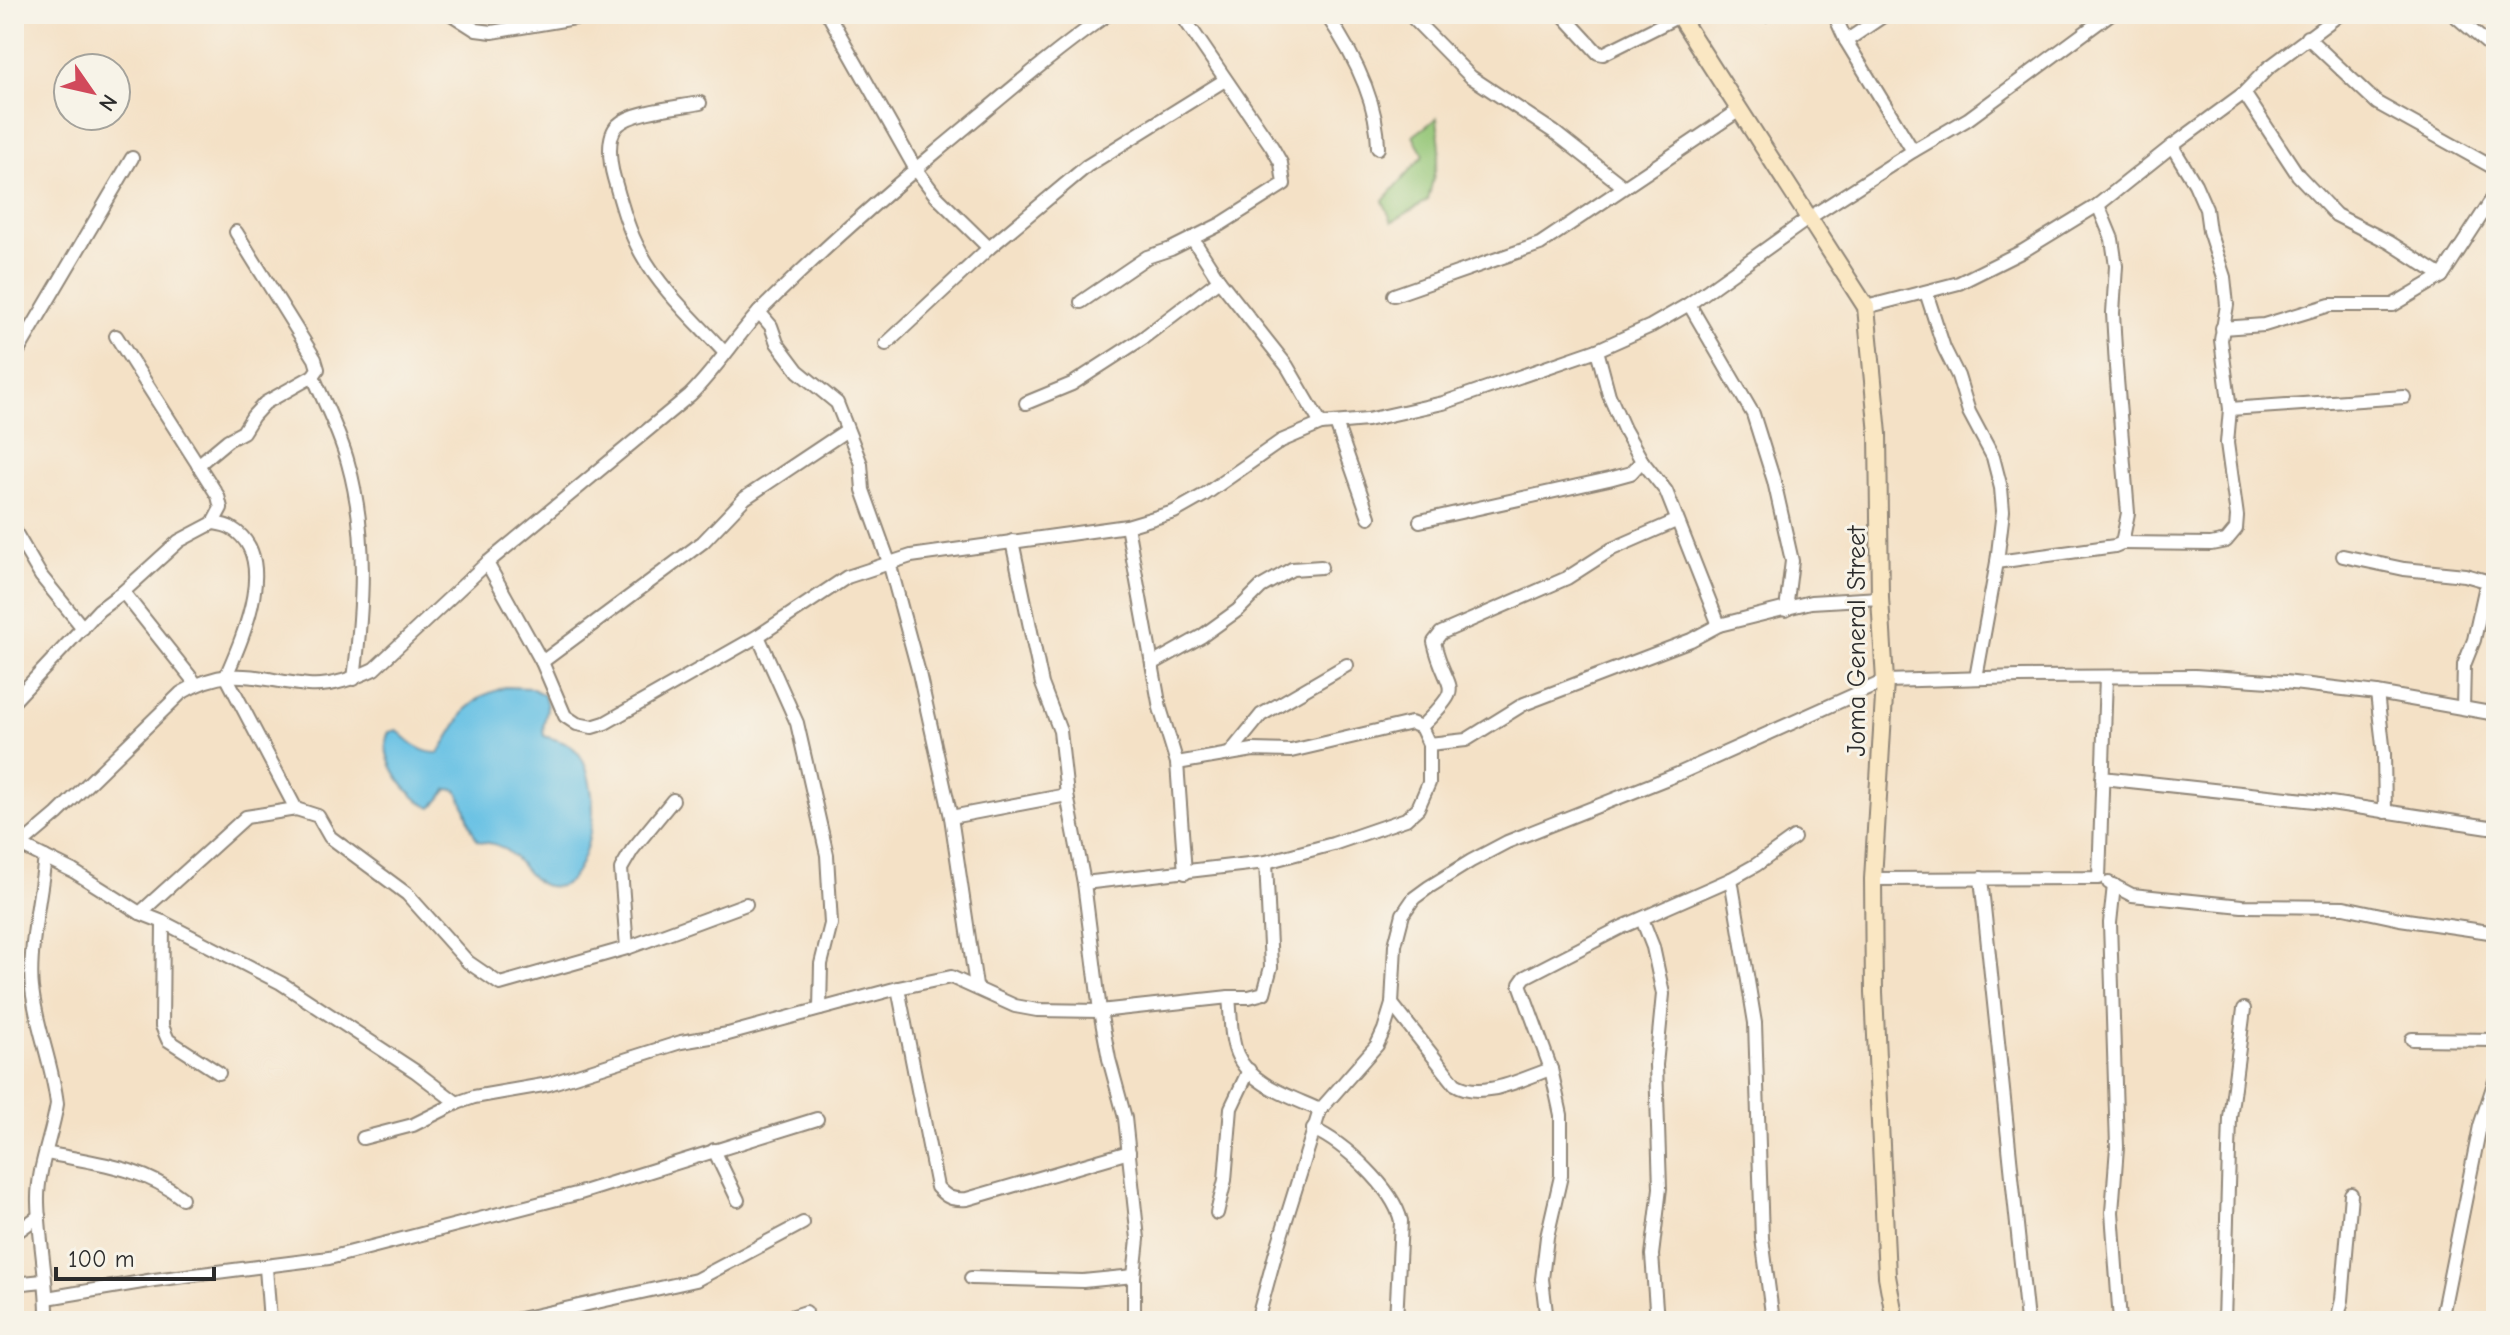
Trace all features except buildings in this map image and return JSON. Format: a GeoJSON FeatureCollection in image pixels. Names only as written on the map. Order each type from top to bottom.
{"type":"FeatureCollection","features":[{"type":"Feature","properties":{"kind":"street"},"geometry":{"type":"LineString","coordinates":[[451,14],[476,30],[492,32],[599,14]]}},
{"type":"Feature","properties":{"kind":"street"},"geometry":{"type":"LineString","coordinates":[[828,14],[915,168],[936,196],[989,248]]}},
{"type":"Feature","properties":{"kind":"street"},"geometry":{"type":"LineString","coordinates":[[16,846],[57,814],[181,693],[196,684],[240,674],[311,685],[354,679],[374,669],[487,563],[690,395],[759,312],[915,168],[1025,76],[1108,14]]}},
{"type":"Feature","properties":{"kind":"street"},"geometry":{"type":"LineString","coordinates":[[1081,302],[1147,257],[1221,224],[1284,184],[1281,163],[1272,147],[1181,14]]}},
{"type":"Feature","properties":{"kind":"street"},"geometry":{"type":"LineString","coordinates":[[1326,14],[1367,91],[1378,133],[1378,148]]}},
{"type":"Feature","properties":{"kind":"street"},"geometry":{"type":"LineString","coordinates":[[1409,14],[1471,77],[1554,132],[1624,187]]}},
{"type":"Feature","properties":{"kind":"street"},"geometry":{"type":"LineString","coordinates":[[1562,14],[1598,53],[1603,54],[1679,15]]}},
{"type":"Feature","properties":{"kind":"street"},"geometry":{"type":"LineString","coordinates":[[1834,14],[1846,41],[1913,151]]}},
{"type":"Feature","properties":{"kind":"street"},"geometry":{"type":"LineString","coordinates":[[1846,41],[1886,14]]}},
{"type":"Feature","properties":{"kind":"street"},"geometry":{"type":"LineString","coordinates":[[487,563],[542,662],[565,716],[577,724],[592,727],[605,723],[758,636],[847,577],[911,556],[1127,526],[1174,512],[1204,495],[1281,441],[1321,424],[1367,420],[1443,403],[1597,350],[1651,326],[1689,304],[1809,218],[1968,119],[2110,14]]}},
{"type":"Feature","properties":{"kind":"street"},"geometry":{"type":"LineString","coordinates":[[1866,307],[1959,283],[2023,251],[2098,205],[2244,93],[2268,68],[2340,14]]}},
{"type":"Feature","properties":{"kind":"street"},"geometry":{"type":"LineString","coordinates":[[2453,14],[2496,51]]}},
{"type":"Feature","properties":{"kind":"street","name":"Joma General Street"},"geometry":{"type":"LineString","coordinates":[[1679,15],[1866,307],[1878,434],[1880,598],[1885,681],[1873,879],[1874,992],[1886,1261],[1895,1321]]}},
{"type":"Feature","properties":{"kind":"street"},"geometry":{"type":"LineString","coordinates":[[2307,37],[2377,103],[2496,169]]}},
{"type":"Feature","properties":{"kind":"street"},"geometry":{"type":"LineString","coordinates":[[886,344],[989,248],[1087,166],[1225,80]]}},
{"type":"Feature","properties":{"kind":"street"},"geometry":{"type":"LineString","coordinates":[[2244,93],[2298,175],[2336,215],[2389,242],[2442,276]]}},
{"type":"Feature","properties":{"kind":"street"},"geometry":{"type":"LineString","coordinates":[[700,103],[633,116],[619,123],[614,130],[611,168],[641,254],[656,276],[724,352]]}},
{"type":"Feature","properties":{"kind":"street"},"geometry":{"type":"LineString","coordinates":[[1394,295],[1540,244],[1738,111]]}},
{"type":"Feature","properties":{"kind":"street"},"geometry":{"type":"LineString","coordinates":[[1997,562],[2122,543],[2211,544],[2226,541],[2236,529],[2227,443],[2230,409],[2221,340],[2227,305],[2224,277],[2209,231],[2206,209],[2172,146]]}},
{"type":"Feature","properties":{"kind":"street"},"geometry":{"type":"LineString","coordinates":[[14,358],[132,158]]}},
{"type":"Feature","properties":{"kind":"street"},"geometry":{"type":"LineString","coordinates":[[2222,328],[2264,325],[2330,305],[2393,305],[2442,276],[2496,193]]}},
{"type":"Feature","properties":{"kind":"street"},"geometry":{"type":"LineString","coordinates":[[2098,205],[2112,239],[2116,266],[2113,313],[2128,513],[2122,543]]}},
{"type":"Feature","properties":{"kind":"street"},"geometry":{"type":"LineString","coordinates":[[198,465],[228,440],[243,432],[265,403],[313,376],[318,369],[315,359],[236,232]]}},
{"type":"Feature","properties":{"kind":"street"},"geometry":{"type":"LineString","coordinates":[[1192,238],[1219,280],[1287,366],[1321,424]]}},
{"type":"Feature","properties":{"kind":"street"},"geometry":{"type":"LineString","coordinates":[[1026,403],[1072,384],[1143,338],[1219,280]]}},
{"type":"Feature","properties":{"kind":"street"},"geometry":{"type":"LineString","coordinates":[[1926,292],[1969,412],[1993,457],[2001,488],[2003,511],[1997,562],[1976,678]]}},
{"type":"Feature","properties":{"kind":"street"},"geometry":{"type":"LineString","coordinates":[[1689,304],[1753,414],[1774,481],[1792,561],[1786,610]]}},
{"type":"Feature","properties":{"kind":"street"},"geometry":{"type":"LineString","coordinates":[[759,312],[798,371],[837,403],[861,464],[863,490],[889,562],[919,673],[951,817],[976,986]]}},
{"type":"Feature","properties":{"kind":"street"},"geometry":{"type":"LineString","coordinates":[[14,701],[99,610],[179,541],[213,523],[221,508],[218,496],[116,336]]}},
{"type":"Feature","properties":{"kind":"street"},"geometry":{"type":"LineString","coordinates":[[1597,350],[1609,395],[1624,429],[1642,461],[1666,491],[1719,625]]}},
{"type":"Feature","properties":{"kind":"street"},"geometry":{"type":"LineString","coordinates":[[313,376],[348,462],[357,509],[364,564],[354,679]]}},
{"type":"Feature","properties":{"kind":"street"},"geometry":{"type":"LineString","coordinates":[[2230,409],[2404,397]]}},
{"type":"Feature","properties":{"kind":"street"},"geometry":{"type":"LineString","coordinates":[[1336,423],[1369,517]]}},
{"type":"Feature","properties":{"kind":"street"},"geometry":{"type":"LineString","coordinates":[[542,662],[703,542],[745,498],[847,430]]}},
{"type":"Feature","properties":{"kind":"street"},"geometry":{"type":"LineString","coordinates":[[1420,521],[1609,479],[1631,473],[1642,461]]}},
{"type":"Feature","properties":{"kind":"street"},"geometry":{"type":"LineString","coordinates":[[1421,727],[1449,697],[1451,688],[1434,642],[1441,633],[1567,578],[1612,549],[1676,521]]}},
{"type":"Feature","properties":{"kind":"street"},"geometry":{"type":"LineString","coordinates":[[213,523],[231,528],[253,553],[253,604],[226,676],[296,809]]}},
{"type":"Feature","properties":{"kind":"street"},"geometry":{"type":"LineString","coordinates":[[1127,526],[1160,708],[1177,763],[1185,873]]}},
{"type":"Feature","properties":{"kind":"street"},"geometry":{"type":"LineString","coordinates":[[14,530],[41,576],[83,628]]}},
{"type":"Feature","properties":{"kind":"street"},"geometry":{"type":"LineString","coordinates":[[1012,541],[1042,684],[1060,731],[1100,1011],[1125,1118],[1138,1239],[1134,1321]]}},
{"type":"Feature","properties":{"kind":"street"},"geometry":{"type":"LineString","coordinates":[[2343,556],[2404,569],[2493,579],[2485,590],[2474,640],[2464,665],[2463,708]]}},
{"type":"Feature","properties":{"kind":"street"},"geometry":{"type":"LineString","coordinates":[[1152,664],[1214,628],[1261,587],[1292,569],[1321,567]]}},
{"type":"Feature","properties":{"kind":"street"},"geometry":{"type":"LineString","coordinates":[[123,592],[196,684]]}},
{"type":"Feature","properties":{"kind":"street"},"geometry":{"type":"LineString","coordinates":[[1429,744],[1466,740],[1524,704],[1691,640],[1719,625],[1811,602],[1880,598]]}},
{"type":"Feature","properties":{"kind":"street"},"geometry":{"type":"LineString","coordinates":[[758,636],[797,723],[827,855],[831,924],[821,964],[820,1009]]}},
{"type":"Feature","properties":{"kind":"street"},"geometry":{"type":"LineString","coordinates":[[1230,753],[1261,715],[1347,665]]}},
{"type":"Feature","properties":{"kind":"street"},"geometry":{"type":"LineString","coordinates":[[1257,1321],[1320,1110],[1377,1045],[1392,1004],[1395,945],[1403,914],[1414,898],[1429,887],[1507,842],[1678,774],[1885,681],[2195,676],[2377,693],[2496,714]]}},
{"type":"Feature","properties":{"kind":"street"},"geometry":{"type":"LineString","coordinates":[[2099,878],[2106,677]]}},
{"type":"Feature","properties":{"kind":"street"},"geometry":{"type":"LineString","coordinates":[[2377,693],[2384,754],[2385,812]]}},
{"type":"Feature","properties":{"kind":"street"},"geometry":{"type":"LineString","coordinates":[[1084,883],[1266,862],[1333,844],[1406,819],[1413,814],[1429,783],[1429,744],[1421,727],[1411,723],[1291,751],[1253,750],[1177,763]]}},
{"type":"Feature","properties":{"kind":"street"},"geometry":{"type":"LineString","coordinates":[[2102,778],[2324,802],[2496,828]]}},
{"type":"Feature","properties":{"kind":"street"},"geometry":{"type":"LineString","coordinates":[[951,817],[1067,795]]}},
{"type":"Feature","properties":{"kind":"street"},"geometry":{"type":"LineString","coordinates":[[627,948],[621,869],[632,850],[673,800]]}},
{"type":"Feature","properties":{"kind":"street"},"geometry":{"type":"LineString","coordinates":[[140,913],[246,817],[296,809],[318,816],[330,837],[407,894],[468,962],[500,984],[627,948],[746,904]]}},
{"type":"Feature","properties":{"kind":"street"},"geometry":{"type":"LineString","coordinates":[[1547,1321],[1542,1279],[1547,1237],[1561,1176],[1561,1115],[1551,1069],[1520,984],[1525,977],[1731,879],[1794,838]]}},
{"type":"Feature","properties":{"kind":"street"},"geometry":{"type":"LineString","coordinates":[[16,846],[73,871],[140,913],[281,983],[415,1071],[457,1103]]}},
{"type":"Feature","properties":{"kind":"street"},"geometry":{"type":"LineString","coordinates":[[45,857],[31,984],[38,1028],[57,1104],[38,1199],[47,1321]]}},
{"type":"Feature","properties":{"kind":"street"},"geometry":{"type":"LineString","coordinates":[[363,1138],[413,1125],[474,1097],[549,1084],[681,1042],[728,1034],[898,988],[951,977],[1026,1008],[1100,1011],[1264,993],[1271,967],[1266,862]]}},
{"type":"Feature","properties":{"kind":"street"},"geometry":{"type":"LineString","coordinates":[[1981,878],[2027,1321]]}},
{"type":"Feature","properties":{"kind":"street"},"geometry":{"type":"LineString","coordinates":[[1873,879],[2099,878],[2132,895],[2242,906],[2344,907],[2496,933]]}},
{"type":"Feature","properties":{"kind":"street"},"geometry":{"type":"LineString","coordinates":[[1731,879],[1755,1023],[1762,1238],[1773,1321]]}},
{"type":"Feature","properties":{"kind":"street"},"geometry":{"type":"LineString","coordinates":[[2114,885],[2110,923],[2117,1147],[2112,1212],[2120,1321]]}},
{"type":"Feature","properties":{"kind":"street"},"geometry":{"type":"LineString","coordinates":[[1642,919],[1653,947],[1663,994],[1656,1065],[1660,1188],[1652,1255],[1657,1321]]}},
{"type":"Feature","properties":{"kind":"street"},"geometry":{"type":"LineString","coordinates":[[163,922],[164,1034],[168,1040],[219,1073]]}},
{"type":"Feature","properties":{"kind":"street"},"geometry":{"type":"LineString","coordinates":[[898,988],[937,1187],[945,1195],[953,1200],[967,1199],[1129,1152]]}},
{"type":"Feature","properties":{"kind":"street"},"geometry":{"type":"LineString","coordinates":[[1229,997],[1238,1057],[1267,1085],[1320,1110]]}},
{"type":"Feature","properties":{"kind":"street"},"geometry":{"type":"LineString","coordinates":[[1392,1004],[1455,1084],[1464,1090],[1495,1087],[1551,1069]]}},
{"type":"Feature","properties":{"kind":"street"},"geometry":{"type":"LineString","coordinates":[[2224,1321],[2230,1118],[2244,1009]]}},
{"type":"Feature","properties":{"kind":"street"},"geometry":{"type":"LineString","coordinates":[[2412,1039],[2496,1040]]}},
{"type":"Feature","properties":{"kind":"street"},"geometry":{"type":"LineString","coordinates":[[1217,1213],[1225,1180],[1231,1108],[1249,1070]]}},
{"type":"Feature","properties":{"kind":"street"},"geometry":{"type":"LineString","coordinates":[[2441,1321],[2480,1126],[2496,1078]]}},
{"type":"Feature","properties":{"kind":"street"},"geometry":{"type":"LineString","coordinates":[[47,1298],[154,1280],[329,1258],[545,1203],[817,1119]]}},
{"type":"Feature","properties":{"kind":"street"},"geometry":{"type":"LineString","coordinates":[[1313,1129],[1349,1154],[1380,1184],[1397,1206],[1401,1221],[1396,1321]]}},
{"type":"Feature","properties":{"kind":"street"},"geometry":{"type":"LineString","coordinates":[[714,1150],[738,1200]]}},
{"type":"Feature","properties":{"kind":"street"},"geometry":{"type":"LineString","coordinates":[[46,1153],[141,1173],[163,1182],[182,1198]]}},
{"type":"Feature","properties":{"kind":"street"},"geometry":{"type":"LineString","coordinates":[[2337,1321],[2342,1300],[2351,1194]]}},
{"type":"Feature","properties":{"kind":"street"},"geometry":{"type":"LineString","coordinates":[[14,1234],[39,1216]]}},
{"type":"Feature","properties":{"kind":"street"},"geometry":{"type":"LineString","coordinates":[[511,1321],[696,1280],[803,1223]]}},
{"type":"Feature","properties":{"kind":"street"},"geometry":{"type":"LineString","coordinates":[[266,1268],[270,1321]]}},
{"type":"Feature","properties":{"kind":"street"},"geometry":{"type":"LineString","coordinates":[[971,1278],[1083,1281],[1134,1276]]}},
{"type":"Feature","properties":{"kind":"street"},"geometry":{"type":"LineString","coordinates":[[14,1284],[43,1281]]}},
{"type":"Feature","properties":{"kind":"street"},"geometry":{"type":"LineString","coordinates":[[778,1321],[806,1312]]}},
{"type":"Feature","properties":{"kind":"green space"},"geometry":{"type":"Polygon","coordinates":[[[1437,118],[1440,149],[1428,200],[1392,222],[1383,201],[1424,155],[1413,136],[1437,118]]]}},
{"type":"Feature","properties":{"kind":"water"},"geometry":{"type":"Polygon","coordinates":[[[505,687],[531,688],[544,695],[547,707],[544,736],[574,748],[584,762],[588,776],[593,811],[588,842],[574,875],[560,886],[535,881],[514,856],[494,844],[478,841],[456,790],[448,789],[432,808],[423,803],[397,776],[387,753],[389,732],[397,730],[421,749],[439,753],[466,709],[482,696],[505,687]]]}}]}
